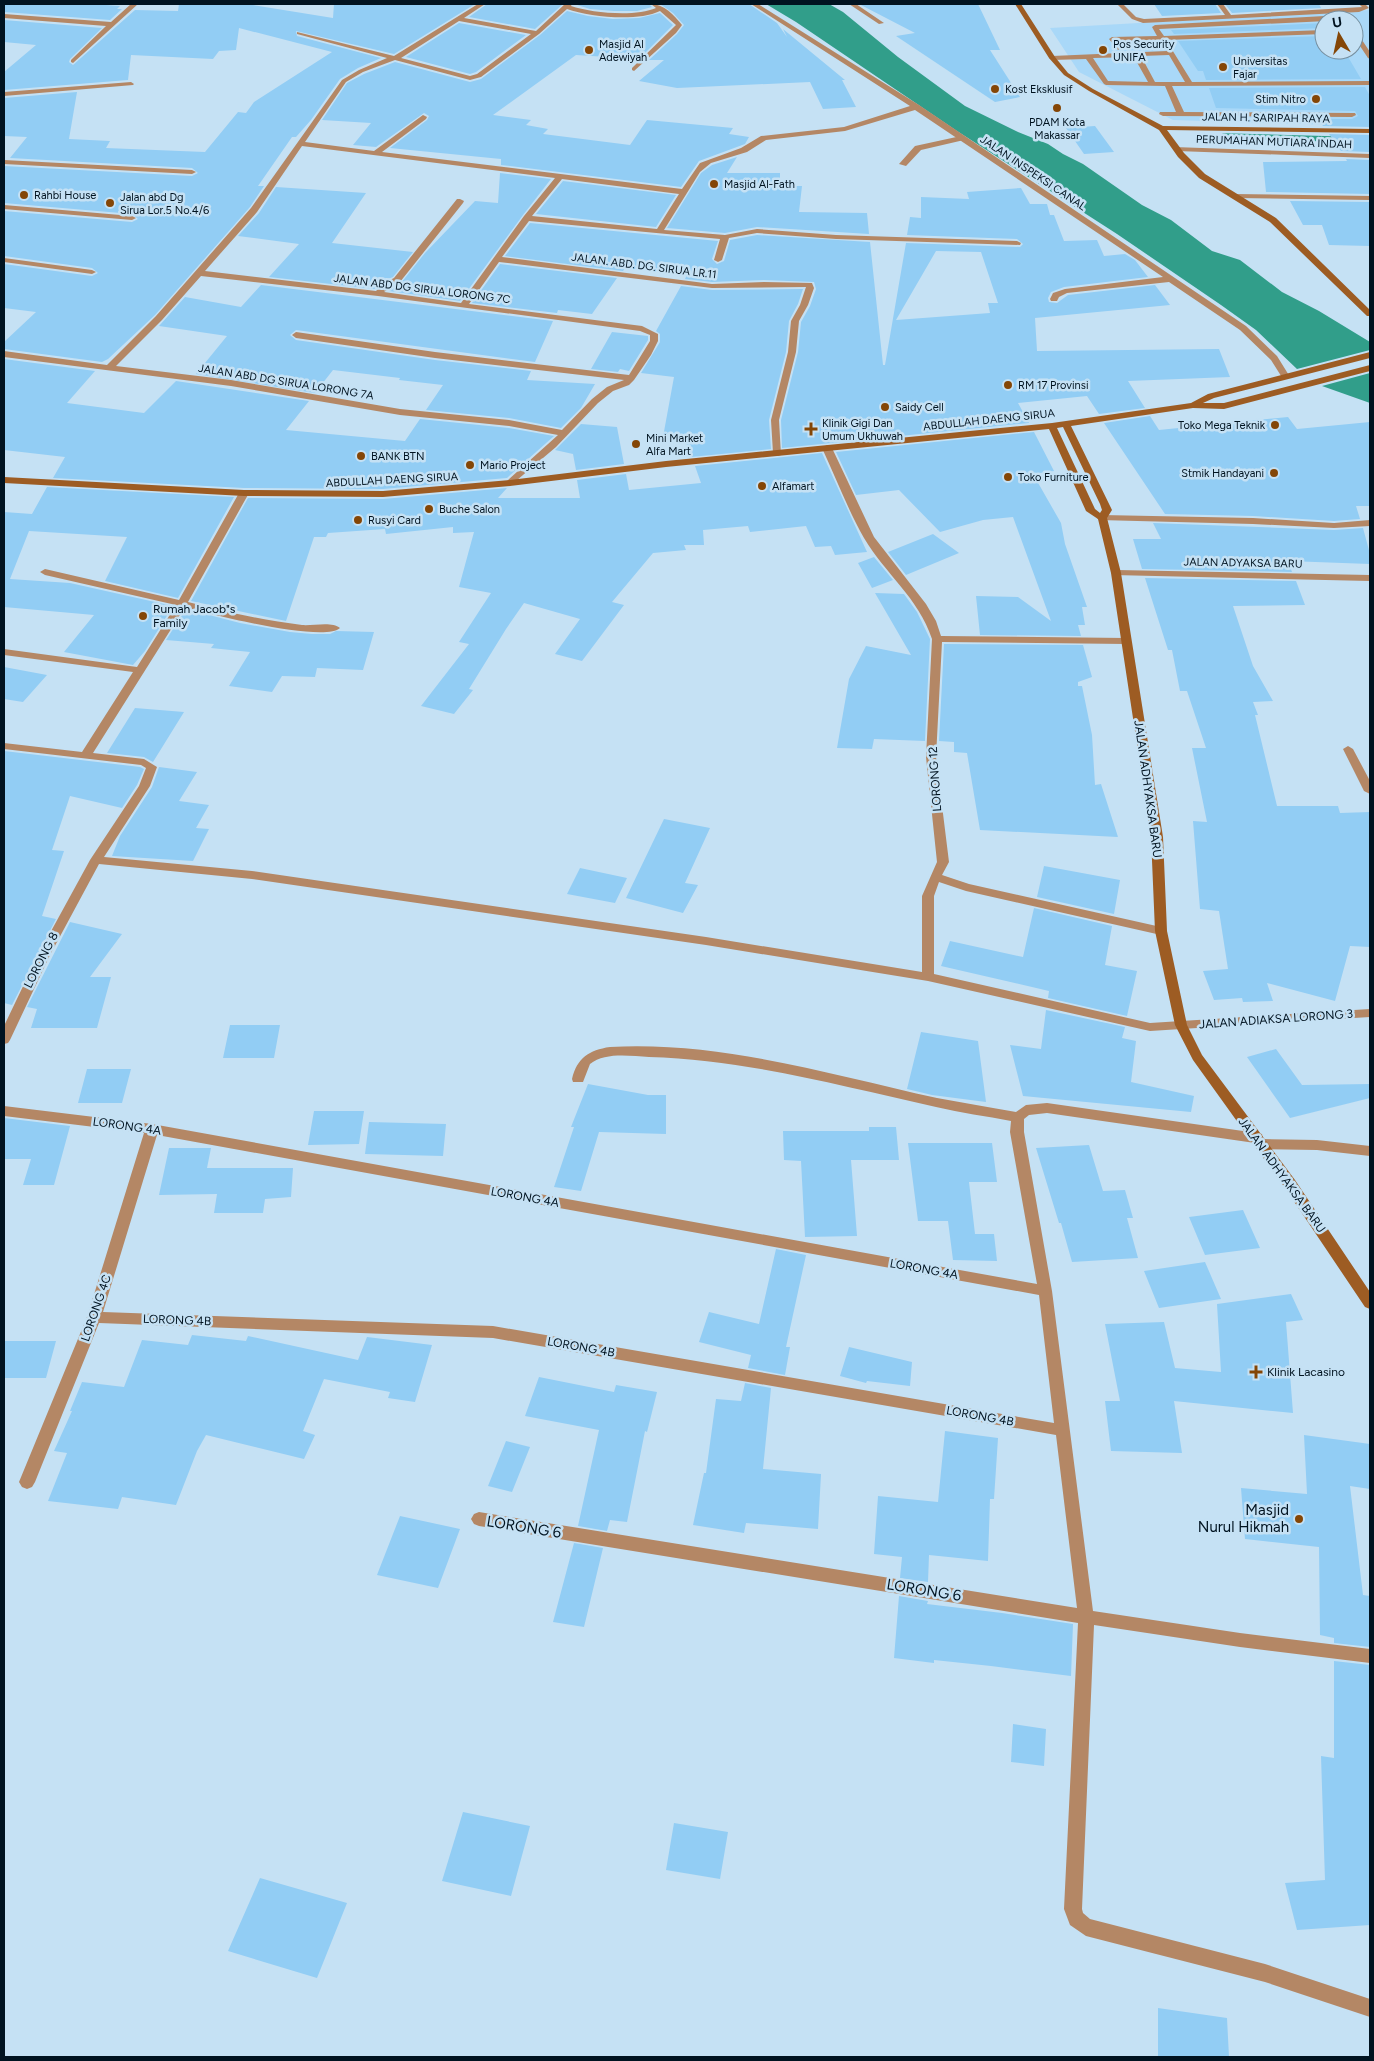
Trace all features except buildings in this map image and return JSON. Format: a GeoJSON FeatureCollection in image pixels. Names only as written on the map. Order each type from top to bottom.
{"type":"FeatureCollection","features":[{"type":"Feature","properties":{"kind":"main road"},"geometry":{"type":"LineString","coordinates":[[1018,4],[1050,55],[1066,74],[1164,130],[1177,149],[1202,176],[1273,220],[1370,314]]}},
{"type":"Feature","properties":{"kind":"main road","name":"JALAN H. SARIPAH RAYA"},"geometry":{"type":"LineString","coordinates":[[1164,130],[1370,131]]}},
{"type":"Feature","properties":{"kind":"main road","name":"ABDULLAH DAENG SIRUA"},"geometry":{"type":"LineString","coordinates":[[4,480],[244,494],[383,494],[510,483],[666,464],[1066,424],[1193,405],[1211,396],[1370,355]]}},
{"type":"Feature","properties":{"kind":"main road"},"geometry":{"type":"LineString","coordinates":[[1193,405],[1224,406],[1370,368]]}},
{"type":"Feature","properties":{"kind":"main road"},"geometry":{"type":"LineString","coordinates":[[1052,426],[1091,511],[1102,518],[1107,510],[1105,504],[1066,424]]}},
{"type":"Feature","properties":{"kind":"main road","name":"JALAN ADHYAKSA BARU"},"geometry":{"type":"LineString","coordinates":[[1102,518],[1116,573],[1157,837],[1161,931],[1181,1025],[1197,1057],[1259,1141],[1370,1303]]}},
{"type":"Feature","properties":{"kind":"street"},"geometry":{"type":"LineString","coordinates":[[73,61],[89,44],[135,4]]}},
{"type":"Feature","properties":{"kind":"street"},"geometry":{"type":"LineString","coordinates":[[109,368],[199,273],[254,210],[344,81],[361,71],[396,57],[482,4]]}},
{"type":"Feature","properties":{"kind":"street"},"geometry":{"type":"LineString","coordinates":[[634,69],[678,27],[678,22],[654,4]]}},
{"type":"Feature","properties":{"kind":"street","name":"JALAN INSPEKSI CANAL"},"geometry":{"type":"LineString","coordinates":[[754,4],[916,107],[1171,278],[1255,338],[1274,358],[1286,377]]}},
{"type":"Feature","properties":{"kind":"street"},"geometry":{"type":"LineString","coordinates":[[852,4],[881,23]]}},
{"type":"Feature","properties":{"kind":"street"},"geometry":{"type":"LineString","coordinates":[[1120,4],[1138,20],[1314,12]]}},
{"type":"Feature","properties":{"kind":"street"},"geometry":{"type":"LineString","coordinates":[[1220,4],[1229,16]]}},
{"type":"Feature","properties":{"kind":"street"},"geometry":{"type":"LineString","coordinates":[[299,33],[474,78],[492,67],[537,33],[567,5],[576,10],[635,14],[648,14],[661,8]]}},
{"type":"Feature","properties":{"kind":"street"},"geometry":{"type":"LineString","coordinates":[[4,16],[113,24]]}},
{"type":"Feature","properties":{"kind":"street"},"geometry":{"type":"LineString","coordinates":[[458,19],[537,33]]}},
{"type":"Feature","properties":{"kind":"street"},"geometry":{"type":"LineString","coordinates":[[1190,84],[1154,27],[1314,19]]}},
{"type":"Feature","properties":{"kind":"street"},"geometry":{"type":"LineString","coordinates":[[1118,48],[1112,39],[1314,32]]}},
{"type":"Feature","properties":{"kind":"street"},"geometry":{"type":"LineString","coordinates":[[1108,48],[1170,50]]}},
{"type":"Feature","properties":{"kind":"street"},"geometry":{"type":"LineString","coordinates":[[1050,55],[1099,49]]}},
{"type":"Feature","properties":{"kind":"street"},"geometry":{"type":"LineString","coordinates":[[1050,55],[1088,56],[1136,54],[1170,50]]}},
{"type":"Feature","properties":{"kind":"street"},"geometry":{"type":"LineString","coordinates":[[1136,54],[1153,84]]}},
{"type":"Feature","properties":{"kind":"street"},"geometry":{"type":"LineString","coordinates":[[1088,56],[1106,84],[1370,83]]}},
{"type":"Feature","properties":{"kind":"street"},"geometry":{"type":"LineString","coordinates":[[4,94],[131,84]]}},
{"type":"Feature","properties":{"kind":"street"},"geometry":{"type":"LineString","coordinates":[[1168,84],[1180,114]]}},
{"type":"Feature","properties":{"kind":"street"},"geometry":{"type":"LineString","coordinates":[[659,232],[699,166],[717,157],[748,148],[755,141],[764,138],[845,128],[916,107]]}},
{"type":"Feature","properties":{"kind":"street"},"geometry":{"type":"LineString","coordinates":[[1164,114],[1352,115]]}},
{"type":"Feature","properties":{"kind":"street"},"geometry":{"type":"LineString","coordinates":[[376,153],[423,117]]}},
{"type":"Feature","properties":{"kind":"street"},"geometry":{"type":"LineString","coordinates":[[903,164],[914,150],[918,148],[961,138]]}},
{"type":"Feature","properties":{"kind":"street"},"geometry":{"type":"LineString","coordinates":[[301,144],[560,178],[684,192]]}},
{"type":"Feature","properties":{"kind":"street","name":"PERUMAHAN MUTIARA INDAH"},"geometry":{"type":"LineString","coordinates":[[1177,149],[1370,156]]}},
{"type":"Feature","properties":{"kind":"street"},"geometry":{"type":"LineString","coordinates":[[5,163],[192,172]]}},
{"type":"Feature","properties":{"kind":"street"},"geometry":{"type":"LineString","coordinates":[[463,306],[527,218],[560,178]]}},
{"type":"Feature","properties":{"kind":"street"},"geometry":{"type":"LineString","coordinates":[[1237,196],[1370,198]]}},
{"type":"Feature","properties":{"kind":"street"},"geometry":{"type":"LineString","coordinates":[[378,294],[387,285],[397,280],[460,201]]}},
{"type":"Feature","properties":{"kind":"street"},"geometry":{"type":"LineString","coordinates":[[4,207],[132,218]]}},
{"type":"Feature","properties":{"kind":"street"},"geometry":{"type":"LineString","coordinates":[[527,218],[725,237],[739,233],[757,232],[836,237],[1017,242]]}},
{"type":"Feature","properties":{"kind":"street"},"geometry":{"type":"LineString","coordinates":[[718,260],[725,237]]}},
{"type":"Feature","properties":{"kind":"street","name":"JALAN. ABD. DG. SIRUA LR.11"},"geometry":{"type":"LineString","coordinates":[[497,259],[712,286],[809,284],[810,288],[804,304],[795,320],[792,352],[776,420],[778,454]]}},
{"type":"Feature","properties":{"kind":"street"},"geometry":{"type":"LineString","coordinates":[[4,260],[92,272]]}},
{"type":"Feature","properties":{"kind":"street","name":"JALAN ABD DG SIRUA LORONG 7C"},"geometry":{"type":"LineString","coordinates":[[199,273],[378,294],[642,329],[654,334],[654,341],[631,378]]}},
{"type":"Feature","properties":{"kind":"street"},"geometry":{"type":"LineString","coordinates":[[1054,299],[1056,295],[1065,292],[1171,278]]}},
{"type":"Feature","properties":{"kind":"street"},"geometry":{"type":"LineString","coordinates":[[296,335],[435,356],[631,378]]}},
{"type":"Feature","properties":{"kind":"street","name":"JALAN ABD DG SIRUA LORONG 7A"},"geometry":{"type":"LineString","coordinates":[[4,354],[231,383],[400,412],[509,422],[564,433]]}},
{"type":"Feature","properties":{"kind":"street"},"geometry":{"type":"LineString","coordinates":[[510,483],[553,445],[595,401],[610,389],[626,383],[631,378]]}},
{"type":"Feature","properties":{"kind":"street","name":"LORONG 12"},"geometry":{"type":"LineString","coordinates":[[827,448],[869,538],[922,604],[931,621],[937,639],[931,758],[943,862],[928,896],[928,977]]}},
{"type":"Feature","properties":{"kind":"street"},"geometry":{"type":"LineString","coordinates":[[4,746],[85,756],[182,604],[244,494]]}},
{"type":"Feature","properties":{"kind":"street"},"geometry":{"type":"LineString","coordinates":[[1102,518],[1275,522],[1346,526],[1370,522]]}},
{"type":"Feature","properties":{"kind":"street"},"geometry":{"type":"LineString","coordinates":[[45,572],[247,620],[305,628],[335,628]]}},
{"type":"Feature","properties":{"kind":"street","name":"JALAN ADYAKSA BARU"},"geometry":{"type":"LineString","coordinates":[[1116,573],[1370,578]]}},
{"type":"Feature","properties":{"kind":"street"},"geometry":{"type":"LineString","coordinates":[[937,639],[1126,641]]}},
{"type":"Feature","properties":{"kind":"street"},"geometry":{"type":"LineString","coordinates":[[4,652],[139,670]]}},
{"type":"Feature","properties":{"kind":"street"},"geometry":{"type":"LineString","coordinates":[[1348,749],[1370,791]]}},
{"type":"Feature","properties":{"kind":"street","name":"LORONG 8"},"geometry":{"type":"LineString","coordinates":[[4,1040],[22,997],[82,881],[152,772],[152,766],[144,762],[85,756]]}},
{"type":"Feature","properties":{"kind":"street","name":"JALAN ADIAKSA LORONG 3"},"geometry":{"type":"LineString","coordinates":[[94,862],[252,875],[706,941],[928,977],[1150,1028],[1370,1013]]}},
{"type":"Feature","properties":{"kind":"street"},"geometry":{"type":"LineString","coordinates":[[935,877],[966,886],[1161,931]]}},
{"type":"Feature","properties":{"kind":"street"},"geometry":{"type":"LineString","coordinates":[[578,1079],[581,1066],[589,1057],[600,1054],[654,1052],[695,1054],[766,1063],[938,1103],[1018,1117]]}},
{"type":"Feature","properties":{"kind":"street"},"geometry":{"type":"LineString","coordinates":[[1370,1151],[1259,1141],[1047,1108],[1026,1110],[1018,1117],[1017,1132],[1046,1291],[1061,1430],[1086,1616],[1073,1909],[1076,1919],[1086,1927],[1265,1973],[1370,2008]]}},
{"type":"Feature","properties":{"kind":"street","name":"LORONG 4A"},"geometry":{"type":"LineString","coordinates":[[4,1111],[152,1129],[1046,1291]]}},
{"type":"Feature","properties":{"kind":"street","name":"LORONG 4C"},"geometry":{"type":"LineString","coordinates":[[27,1482],[94,1317],[152,1129]]}},
{"type":"Feature","properties":{"kind":"street","name":"LORONG 4B"},"geometry":{"type":"LineString","coordinates":[[94,1317],[493,1332],[1061,1430]]}},
{"type":"Feature","properties":{"kind":"street","name":"LORONG 6"},"geometry":{"type":"LineString","coordinates":[[479,1519],[1240,1640],[1370,1656]]}},
{"type":"Feature","properties":{"kind":"shaded area"},"geometry":{"type":"Polygon","coordinates":[[[766,4],[829,4],[843,12],[898,57],[965,106],[1018,132],[1048,144],[1083,164],[1142,205],[1171,220],[1212,251],[1240,260],[1282,292],[1319,311],[1370,342],[1370,350],[1297,369],[1256,330],[1221,305],[1117,234],[957,131],[796,22],[766,4]]]}},
{"type":"Feature","properties":{"kind":"shaded area","name":"Universitas Fajar"},"geometry":{"type":"Polygon","coordinates":[[[1364,10],[1370,10],[1370,126],[1173,120],[1079,72],[1050,28],[1314,13],[1314,60],[1364,60],[1364,10]]]}},
{"type":"Feature","properties":{"kind":"shaded area"},"geometry":{"type":"Polygon","coordinates":[[[1370,373],[1370,403],[1322,386],[1370,373]]]}},
{"type":"Feature","properties":{"kind":"waterway"},"geometry":{"type":"LineString","coordinates":[[1224,136],[1370,140]]}},
{"type":"Feature","properties":{"kind":"place","name":"Masjid Al Adewiyah"},"geometry":{"type":"Point","coordinates":[589,50]}},
{"type":"Feature","properties":{"kind":"place","name":"Pos Security UNIFA"},"geometry":{"type":"Point","coordinates":[1103,50]}},
{"type":"Feature","properties":{"kind":"place","name":"Universitas Fajar"},"geometry":{"type":"Point","coordinates":[1223,67]}},
{"type":"Feature","properties":{"kind":"place","name":"Kost Eksklusif"},"geometry":{"type":"Point","coordinates":[995,89]}},
{"type":"Feature","properties":{"kind":"place","name":"Stim Nitro"},"geometry":{"type":"Point","coordinates":[1316,99]}},
{"type":"Feature","properties":{"kind":"place","name":"PDAM Kota Makassar"},"geometry":{"type":"Point","coordinates":[1057,108]}},
{"type":"Feature","properties":{"kind":"place","name":"Masjid Al-Fath"},"geometry":{"type":"Point","coordinates":[714,184]}},
{"type":"Feature","properties":{"kind":"place","name":"Rahbi House"},"geometry":{"type":"Point","coordinates":[24,195]}},
{"type":"Feature","properties":{"kind":"place","name":"Jalan abd Dg Sirua Lor.5 No.4/6"},"geometry":{"type":"Point","coordinates":[110,203]}},
{"type":"Feature","properties":{"kind":"place","name":"RM 17 Provinsi"},"geometry":{"type":"Point","coordinates":[1008,385]}},
{"type":"Feature","properties":{"kind":"place","name":"Saidy Cell"},"geometry":{"type":"Point","coordinates":[885,407]}},
{"type":"Feature","properties":{"kind":"place","name":"Toko Mega Teknik"},"geometry":{"type":"Point","coordinates":[1275,425]}},
{"type":"Feature","properties":{"kind":"place","name":"Klinik Gigi Dan Umum Ukhuwah"},"geometry":{"type":"Point","coordinates":[811,429]}},
{"type":"Feature","properties":{"kind":"place","name":"Mini Market Alfa Mart"},"geometry":{"type":"Point","coordinates":[636,444]}},
{"type":"Feature","properties":{"kind":"place","name":"BANK BTN"},"geometry":{"type":"Point","coordinates":[361,456]}},
{"type":"Feature","properties":{"kind":"place","name":"Mario Project"},"geometry":{"type":"Point","coordinates":[470,465]}},
{"type":"Feature","properties":{"kind":"place","name":"Stmik Handayani"},"geometry":{"type":"Point","coordinates":[1274,473]}},
{"type":"Feature","properties":{"kind":"place","name":"Toko Furniture"},"geometry":{"type":"Point","coordinates":[1008,477]}},
{"type":"Feature","properties":{"kind":"place","name":"Alfamart"},"geometry":{"type":"Point","coordinates":[762,486]}},
{"type":"Feature","properties":{"kind":"place","name":"Buche Salon"},"geometry":{"type":"Point","coordinates":[429,509]}},
{"type":"Feature","properties":{"kind":"place","name":"Rusyi Card"},"geometry":{"type":"Point","coordinates":[358,520]}},
{"type":"Feature","properties":{"kind":"place","name":"Rumah Jacob\"s Family"},"geometry":{"type":"Point","coordinates":[143,616]}},
{"type":"Feature","properties":{"kind":"place","name":"Klinik Lacasino"},"geometry":{"type":"Point","coordinates":[1256,1372]}},
{"type":"Feature","properties":{"kind":"place","name":"Masjid Nurul Hikmah"},"geometry":{"type":"Point","coordinates":[1299,1519]}}]}
